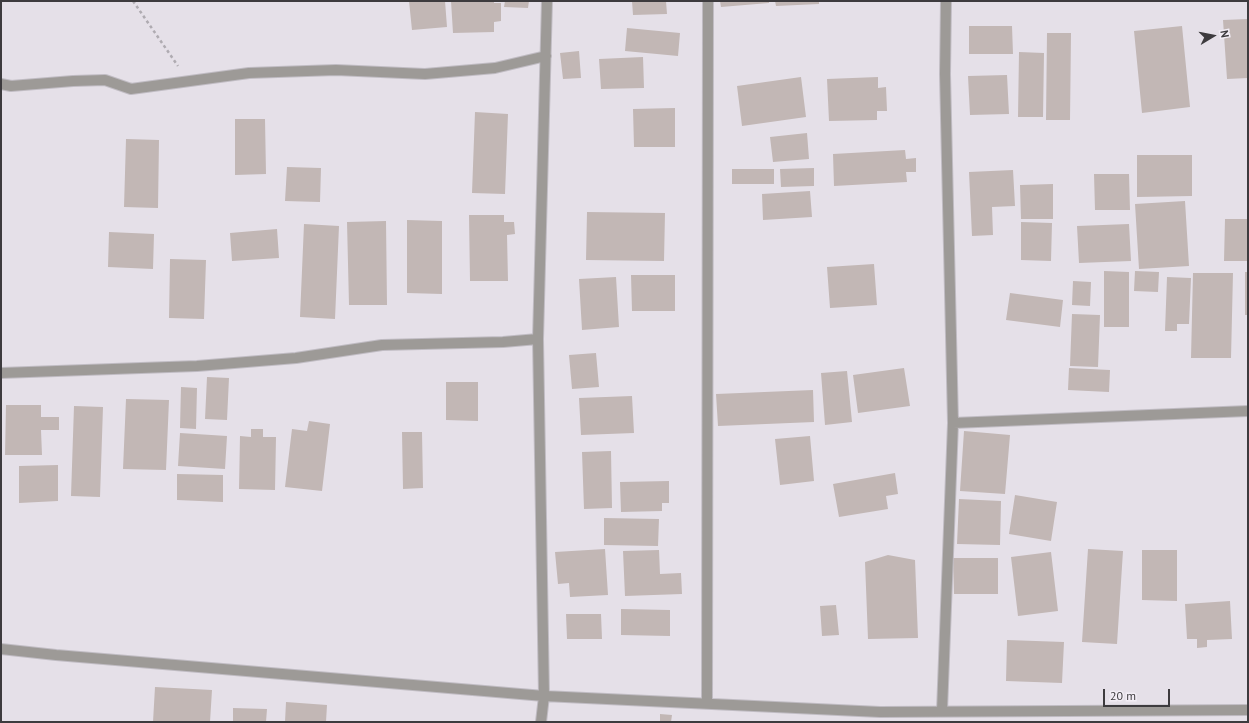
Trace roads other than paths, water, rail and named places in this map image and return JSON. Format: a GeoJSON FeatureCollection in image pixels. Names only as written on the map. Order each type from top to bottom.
{"type":"FeatureCollection","features":[{"type":"Feature","properties":{"kind":"street"},"geometry":{"type":"LineString","coordinates":[[541,722],[544,696],[538,340],[547,1]]}},
{"type":"Feature","properties":{"kind":"street"},"geometry":{"type":"LineString","coordinates":[[707,703],[708,1]]}},
{"type":"Feature","properties":{"kind":"street"},"geometry":{"type":"LineString","coordinates":[[942,711],[953,423],[945,74],[946,1]]}},
{"type":"Feature","properties":{"kind":"street"},"geometry":{"type":"LineString","coordinates":[[1,84],[11,86],[105,80],[130,89],[257,73],[336,70],[425,74],[495,68],[546,56]]}},
{"type":"Feature","properties":{"kind":"street"},"geometry":{"type":"LineString","coordinates":[[1,373],[197,366],[296,358],[382,344],[538,340]]}},
{"type":"Feature","properties":{"kind":"street"},"geometry":{"type":"LineString","coordinates":[[953,423],[1248,411]]}},
{"type":"Feature","properties":{"kind":"street"},"geometry":{"type":"LineString","coordinates":[[1,649],[56,655],[544,696],[707,703],[879,717],[942,711],[1248,710]]}}]}
